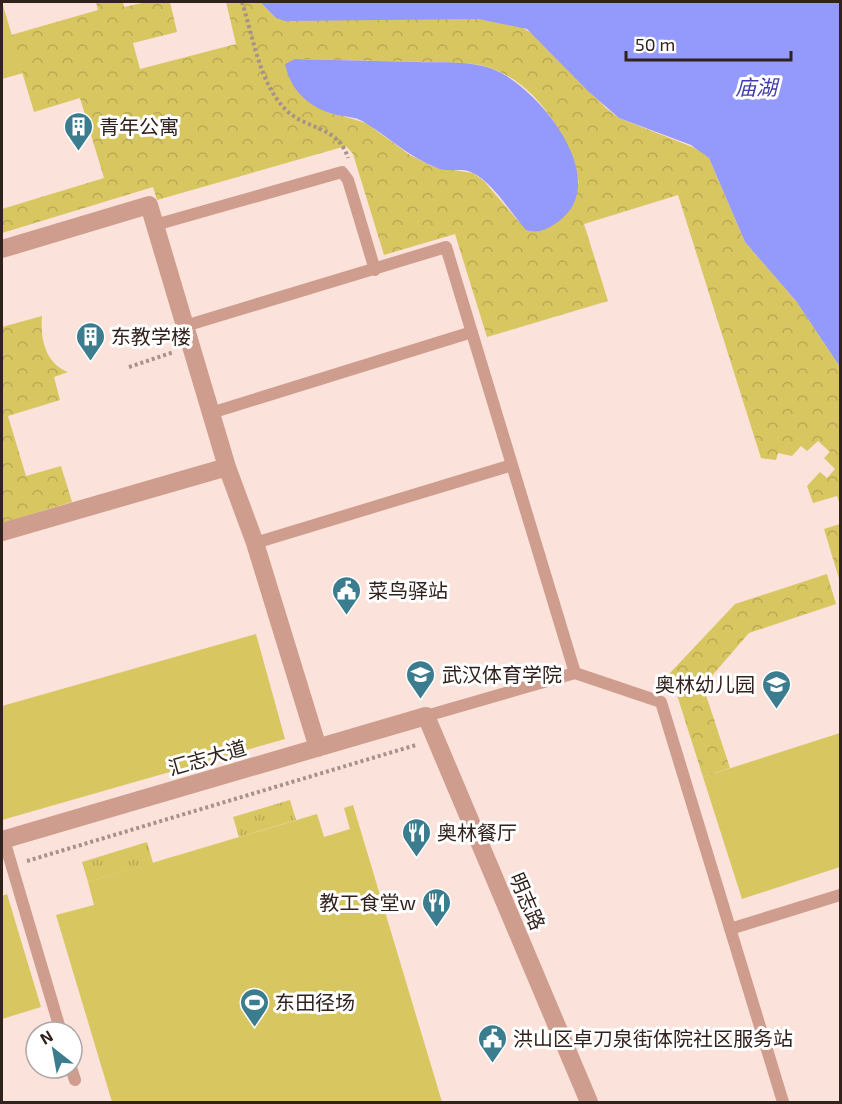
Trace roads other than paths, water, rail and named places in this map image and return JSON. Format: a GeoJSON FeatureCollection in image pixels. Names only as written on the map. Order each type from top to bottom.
{"type":"FeatureCollection","features":[{"type":"Feature","properties":{"kind":"street"},"geometry":{"type":"LineString","coordinates":[[2,249],[149,205],[227,467],[255,543],[318,748]]}},
{"type":"Feature","properties":{"kind":"street"},"geometry":{"type":"LineString","coordinates":[[2,532],[227,467]]}},
{"type":"Feature","properties":{"kind":"street","name":"汇志大道"},"geometry":{"type":"LineString","coordinates":[[3,840],[426,716]]}},
{"type":"Feature","properties":{"kind":"street","name":"明志路"},"geometry":{"type":"LineString","coordinates":[[426,716],[589,1102]]}},
{"type":"Feature","properties":{"kind":"lane"},"geometry":{"type":"LineString","coordinates":[[155,225],[336,172],[346,176],[375,270]]}},
{"type":"Feature","properties":{"kind":"lane"},"geometry":{"type":"LineString","coordinates":[[185,326],[446,247],[574,673]]}},
{"type":"Feature","properties":{"kind":"lane"},"geometry":{"type":"LineString","coordinates":[[211,412],[472,332]]}},
{"type":"Feature","properties":{"kind":"lane"},"geometry":{"type":"LineString","coordinates":[[255,543],[512,465]]}},
{"type":"Feature","properties":{"kind":"lane"},"geometry":{"type":"LineString","coordinates":[[426,716],[574,673],[661,702],[783,1102]]}},
{"type":"Feature","properties":{"kind":"lane"},"geometry":{"type":"LineString","coordinates":[[3,840],[57,1020]]}},
{"type":"Feature","properties":{"kind":"lane"},"geometry":{"type":"LineString","coordinates":[[730,929],[840,895]]}},
{"type":"Feature","properties":{"kind":"water","name":"庙湖"},"geometry":{"type":"Polygon","coordinates":[[[260,2],[840,2],[840,367],[796,301],[745,242],[709,158],[691,145],[619,118],[588,91],[527,29],[478,19],[285,21],[276,18],[260,2]]]}},
{"type":"Feature","properties":{"kind":"water"},"geometry":{"type":"Polygon","coordinates":[[[295,59],[457,63],[495,70],[513,80],[532,96],[564,138],[574,161],[578,183],[574,204],[559,221],[551,226],[539,231],[526,230],[495,191],[473,173],[437,168],[410,154],[364,122],[327,112],[310,103],[297,90],[288,74],[285,64],[295,59]]]}},
{"type":"Feature","properties":{"kind":"place","name":"青年公寓"},"geometry":{"type":"Point","coordinates":[78,152]}},
{"type":"Feature","properties":{"kind":"place","name":"东教学楼"},"geometry":{"type":"Point","coordinates":[90,362]}},
{"type":"Feature","properties":{"kind":"place","name":"菜鸟驿站"},"geometry":{"type":"Point","coordinates":[347,616]}},
{"type":"Feature","properties":{"kind":"place","name":"武汉体育学院"},"geometry":{"type":"Point","coordinates":[421,700]}},
{"type":"Feature","properties":{"kind":"place","name":"奥林幼儿园"},"geometry":{"type":"Point","coordinates":[776,710]}},
{"type":"Feature","properties":{"kind":"place","name":"奥林餐厅"},"geometry":{"type":"Point","coordinates":[416,858]}},
{"type":"Feature","properties":{"kind":"place","name":"教工食堂w"},"geometry":{"type":"Point","coordinates":[437,928]}},
{"type":"Feature","properties":{"kind":"place","name":"东田径场"},"geometry":{"type":"Point","coordinates":[254,1028]}},
{"type":"Feature","properties":{"kind":"place","name":"洪山区卓刀泉街体院社区服务站"},"geometry":{"type":"Point","coordinates":[492,1064]}}]}
